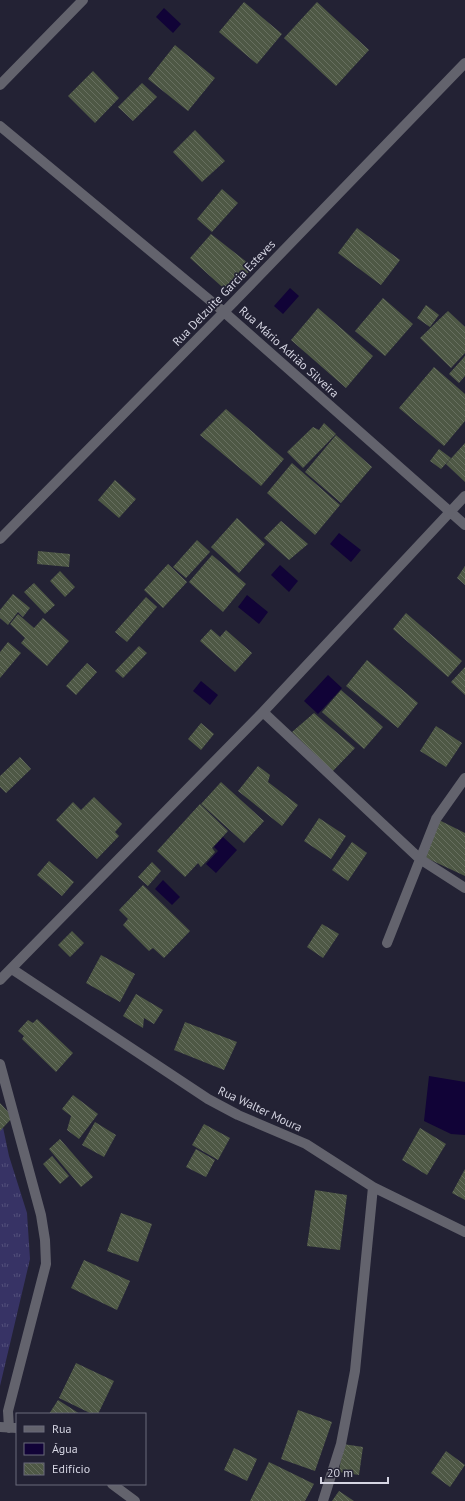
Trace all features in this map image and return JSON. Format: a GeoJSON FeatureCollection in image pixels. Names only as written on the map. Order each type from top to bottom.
{"type":"FeatureCollection","features":[{"type":"Feature","properties":{"kind":"street"},"geometry":{"type":"LineString","coordinates":[[0,85],[83,0]]}},
{"type":"Feature","properties":{"kind":"street","name":"Rua Delzuite Garcia Esteves"},"geometry":{"type":"LineString","coordinates":[[0,539],[224,312],[465,63]]}},
{"type":"Feature","properties":{"kind":"street","name":"Rua Mário Adrião Silveira"},"geometry":{"type":"LineString","coordinates":[[0,126],[224,312],[465,525]]}},
{"type":"Feature","properties":{"kind":"street"},"geometry":{"type":"LineString","coordinates":[[0,978],[12,969],[263,712],[465,496]]}},
{"type":"Feature","properties":{"kind":"street"},"geometry":{"type":"LineString","coordinates":[[263,712],[420,859],[465,888]]}},
{"type":"Feature","properties":{"kind":"street"},"geometry":{"type":"LineString","coordinates":[[387,943],[436,819],[465,778]]}},
{"type":"Feature","properties":{"kind":"street","name":"Rua Walter Moura"},"geometry":{"type":"LineString","coordinates":[[12,969],[208,1099],[238,1115],[306,1144],[373,1187],[465,1232]]}},
{"type":"Feature","properties":{"kind":"street"},"geometry":{"type":"LineString","coordinates":[[0,1064],[41,1215],[45,1240],[46,1264],[8,1411],[9,1428]]}},
{"type":"Feature","properties":{"kind":"street"},"geometry":{"type":"LineString","coordinates":[[323,1501],[341,1444],[355,1371],[373,1187]]}},
{"type":"Feature","properties":{"kind":"street"},"geometry":{"type":"LineString","coordinates":[[113,1485],[134,1501]]}},
{"type":"Feature","properties":{"kind":"green space"},"geometry":{"type":"Polygon","coordinates":[[[0,1113],[9,1156],[27,1213],[30,1259],[0,1386],[0,1113]]]}},
{"type":"Feature","properties":{"kind":"water"},"geometry":{"type":"Polygon","coordinates":[[[164,8],[181,24],[173,33],[156,17],[164,8]]]}},
{"type":"Feature","properties":{"kind":"water"},"geometry":{"type":"Polygon","coordinates":[[[290,288],[299,296],[283,314],[274,306],[290,288]]]}},
{"type":"Feature","properties":{"kind":"water"},"geometry":{"type":"Polygon","coordinates":[[[339,533],[361,550],[351,562],[330,544],[339,533]]]}},
{"type":"Feature","properties":{"kind":"water"},"geometry":{"type":"Polygon","coordinates":[[[280,565],[298,581],[289,592],[271,575],[280,565]]]}},
{"type":"Feature","properties":{"kind":"water"},"geometry":{"type":"Polygon","coordinates":[[[247,595],[268,612],[259,624],[238,607],[247,595]]]}},
{"type":"Feature","properties":{"kind":"water"},"geometry":{"type":"Polygon","coordinates":[[[328,675],[342,688],[318,714],[304,701],[328,675]]]}},
{"type":"Feature","properties":{"kind":"water"},"geometry":{"type":"Polygon","coordinates":[[[201,681],[218,695],[210,705],[193,691],[201,681]]]}},
{"type":"Feature","properties":{"kind":"water"},"geometry":{"type":"Polygon","coordinates":[[[223,837],[237,850],[216,873],[206,864],[218,851],[214,847],[223,837]]]}},
{"type":"Feature","properties":{"kind":"water"},"geometry":{"type":"Polygon","coordinates":[[[163,880],[180,897],[172,905],[155,889],[163,880]]]}},
{"type":"Feature","properties":{"kind":"water"},"geometry":{"type":"Polygon","coordinates":[[[429,1076],[465,1082],[465,1135],[451,1134],[424,1121],[429,1076]]]}},
{"type":"Feature","properties":{"kind":"building"},"geometry":{"type":"Polygon","coordinates":[[[244,2],[282,34],[257,64],[219,32],[244,2]]]}},
{"type":"Feature","properties":{"kind":"building"},"geometry":{"type":"Polygon","coordinates":[[[317,2],[369,50],[336,86],[284,38],[317,2]]]}},
{"type":"Feature","properties":{"kind":"building"},"geometry":{"type":"Polygon","coordinates":[[[175,45],[215,78],[188,111],[148,79],[175,45]]]}},
{"type":"Feature","properties":{"kind":"building"},"geometry":{"type":"Polygon","coordinates":[[[93,71],[119,98],[95,123],[68,96],[93,71]]]}},
{"type":"Feature","properties":{"kind":"building"},"geometry":{"type":"Polygon","coordinates":[[[142,83],[157,97],[133,121],[118,107],[142,83]]]}},
{"type":"Feature","properties":{"kind":"building"},"geometry":{"type":"Polygon","coordinates":[[[195,130],[225,161],[202,182],[173,152],[195,130]]]}},
{"type":"Feature","properties":{"kind":"building"},"geometry":{"type":"Polygon","coordinates":[[[222,189],[238,203],[212,232],[197,219],[222,189]]]}},
{"type":"Feature","properties":{"kind":"building"},"geometry":{"type":"Polygon","coordinates":[[[357,228],[400,260],[381,285],[338,253],[357,228]]]}},
{"type":"Feature","properties":{"kind":"building"},"geometry":{"type":"Polygon","coordinates":[[[211,234],[253,267],[230,294],[190,258],[211,234]]]}},
{"type":"Feature","properties":{"kind":"building"},"geometry":{"type":"Polygon","coordinates":[[[383,298],[413,324],[385,356],[355,331],[383,298]]]}},
{"type":"Feature","properties":{"kind":"building"},"geometry":{"type":"Polygon","coordinates":[[[426,305],[439,315],[430,327],[417,318],[426,305]]]}},
{"type":"Feature","properties":{"kind":"building"},"geometry":{"type":"Polygon","coordinates":[[[318,308],[373,356],[346,388],[291,340],[318,308]]]}},
{"type":"Feature","properties":{"kind":"building"},"geometry":{"type":"Polygon","coordinates":[[[448,311],[465,327],[465,353],[451,368],[420,338],[448,311]]]}},
{"type":"Feature","properties":{"kind":"building"},"geometry":{"type":"Polygon","coordinates":[[[465,356],[465,376],[459,383],[449,374],[465,356]]]}},
{"type":"Feature","properties":{"kind":"building"},"geometry":{"type":"Polygon","coordinates":[[[434,367],[465,394],[465,421],[444,446],[399,408],[434,367]]]}},
{"type":"Feature","properties":{"kind":"building"},"geometry":{"type":"Polygon","coordinates":[[[226,409],[284,459],[261,486],[200,435],[226,409]]]}},
{"type":"Feature","properties":{"kind":"building"},"geometry":{"type":"Polygon","coordinates":[[[324,423],[336,434],[303,468],[287,452],[313,427],[319,430],[324,423]]]}},
{"type":"Feature","properties":{"kind":"building"},"geometry":{"type":"Polygon","coordinates":[[[336,435],[372,467],[341,503],[305,472],[336,435]]]}},
{"type":"Feature","properties":{"kind":"building"},"geometry":{"type":"Polygon","coordinates":[[[465,443],[465,482],[446,464],[465,443]]]}},
{"type":"Feature","properties":{"kind":"building"},"geometry":{"type":"Polygon","coordinates":[[[439,449],[451,458],[441,469],[430,461],[439,449]]]}},
{"type":"Feature","properties":{"kind":"building"},"geometry":{"type":"Polygon","coordinates":[[[292,463],[340,505],[315,535],[267,493],[292,463]]]}},
{"type":"Feature","properties":{"kind":"building"},"geometry":{"type":"Polygon","coordinates":[[[115,480],[136,499],[119,518],[98,500],[115,480]]]}},
{"type":"Feature","properties":{"kind":"building"},"geometry":{"type":"Polygon","coordinates":[[[237,518],[265,544],[239,573],[211,547],[237,518]]]}},
{"type":"Feature","properties":{"kind":"building"},"geometry":{"type":"Polygon","coordinates":[[[281,521],[308,544],[289,560],[264,538],[281,521]]]}},
{"type":"Feature","properties":{"kind":"building"},"geometry":{"type":"Polygon","coordinates":[[[197,540],[210,552],[186,578],[173,567],[197,540]]]}},
{"type":"Feature","properties":{"kind":"building"},"geometry":{"type":"Polygon","coordinates":[[[38,551],[70,554],[69,567],[37,564],[38,551]]]}},
{"type":"Feature","properties":{"kind":"building"},"geometry":{"type":"Polygon","coordinates":[[[212,555],[246,584],[223,612],[189,582],[212,555]]]}},
{"type":"Feature","properties":{"kind":"building"},"geometry":{"type":"Polygon","coordinates":[[[168,564],[187,582],[163,608],[144,590],[168,564]]]}},
{"type":"Feature","properties":{"kind":"building"},"geometry":{"type":"Polygon","coordinates":[[[465,566],[465,585],[457,578],[465,566]]]}},
{"type":"Feature","properties":{"kind":"building"},"geometry":{"type":"Polygon","coordinates":[[[60,571],[75,587],[65,597],[50,581],[60,571]]]}},
{"type":"Feature","properties":{"kind":"building"},"geometry":{"type":"Polygon","coordinates":[[[34,583],[55,605],[45,614],[24,592],[34,583]]]}},
{"type":"Feature","properties":{"kind":"building"},"geometry":{"type":"Polygon","coordinates":[[[13,594],[30,608],[23,617],[18,612],[8,625],[0,618],[0,610],[13,594]]]}},
{"type":"Feature","properties":{"kind":"building"},"geometry":{"type":"Polygon","coordinates":[[[146,597],[157,607],[127,642],[115,632],[146,597]]]}},
{"type":"Feature","properties":{"kind":"building"},"geometry":{"type":"Polygon","coordinates":[[[406,613],[462,661],[448,677],[393,629],[406,613]]]}},
{"type":"Feature","properties":{"kind":"building"},"geometry":{"type":"Polygon","coordinates":[[[18,614],[34,628],[43,618],[69,641],[47,666],[21,643],[25,638],[10,624],[18,614]]]}},
{"type":"Feature","properties":{"kind":"building"},"geometry":{"type":"Polygon","coordinates":[[[211,629],[220,637],[226,630],[252,653],[235,672],[200,641],[211,629]]]}},
{"type":"Feature","properties":{"kind":"building"},"geometry":{"type":"Polygon","coordinates":[[[8,642],[21,653],[0,678],[0,652],[8,642]]]}},
{"type":"Feature","properties":{"kind":"building"},"geometry":{"type":"Polygon","coordinates":[[[139,646],[147,653],[123,678],[115,671],[139,646]]]}},
{"type":"Feature","properties":{"kind":"building"},"geometry":{"type":"Polygon","coordinates":[[[367,660],[418,703],[398,728],[346,686],[367,660]]]}},
{"type":"Feature","properties":{"kind":"building"},"geometry":{"type":"Polygon","coordinates":[[[87,663],[97,672],[76,695],[66,686],[87,663]]]}},
{"type":"Feature","properties":{"kind":"building"},"geometry":{"type":"Polygon","coordinates":[[[465,667],[465,695],[451,682],[465,667]]]}},
{"type":"Feature","properties":{"kind":"building"},"geometry":{"type":"Polygon","coordinates":[[[341,690],[383,727],[364,749],[322,712],[341,690]]]}},
{"type":"Feature","properties":{"kind":"building"},"geometry":{"type":"Polygon","coordinates":[[[314,713],[355,748],[332,772],[292,732],[314,713]]]}},
{"type":"Feature","properties":{"kind":"building"},"geometry":{"type":"Polygon","coordinates":[[[201,723],[214,734],[201,750],[188,739],[201,723]]]}},
{"type":"Feature","properties":{"kind":"building"},"geometry":{"type":"Polygon","coordinates":[[[436,726],[462,743],[446,767],[420,751],[436,726]]]}},
{"type":"Feature","properties":{"kind":"building"},"geometry":{"type":"Polygon","coordinates":[[[20,757],[31,769],[6,793],[0,787],[0,776],[20,757]]]}},
{"type":"Feature","properties":{"kind":"building"},"geometry":{"type":"Polygon","coordinates":[[[258,766],[270,775],[268,782],[298,805],[282,826],[238,791],[258,766]]]}},
{"type":"Feature","properties":{"kind":"building"},"geometry":{"type":"Polygon","coordinates":[[[221,782],[264,821],[244,843],[201,804],[221,782]]]}},
{"type":"Feature","properties":{"kind":"building"},"geometry":{"type":"Polygon","coordinates":[[[94,797],[122,824],[115,832],[119,836],[97,859],[56,820],[73,802],[81,810],[94,797]]]}},
{"type":"Feature","properties":{"kind":"building"},"geometry":{"type":"Polygon","coordinates":[[[200,804],[228,831],[212,848],[215,852],[201,867],[198,863],[185,877],[157,851],[200,804]]]}},
{"type":"Feature","properties":{"kind":"building"},"geometry":{"type":"Polygon","coordinates":[[[319,818],[346,836],[331,859],[304,841],[319,818]]]}},
{"type":"Feature","properties":{"kind":"building"},"geometry":{"type":"Polygon","coordinates":[[[439,820],[465,833],[465,876],[422,856],[439,820]]]}},
{"type":"Feature","properties":{"kind":"building"},"geometry":{"type":"Polygon","coordinates":[[[352,842],[367,853],[348,881],[332,870],[352,842]]]}},
{"type":"Feature","properties":{"kind":"building"},"geometry":{"type":"Polygon","coordinates":[[[49,861],[74,882],[62,896],[37,875],[49,861]]]}},
{"type":"Feature","properties":{"kind":"building"},"geometry":{"type":"Polygon","coordinates":[[[152,862],[161,871],[148,886],[138,877],[152,862]]]}},
{"type":"Feature","properties":{"kind":"building"},"geometry":{"type":"Polygon","coordinates":[[[143,885],[190,931],[164,958],[153,948],[149,951],[123,925],[128,919],[119,910],[143,885]]]}},
{"type":"Feature","properties":{"kind":"building"},"geometry":{"type":"Polygon","coordinates":[[[322,924],[339,934],[323,958],[307,947],[322,924]]]}},
{"type":"Feature","properties":{"kind":"building"},"geometry":{"type":"Polygon","coordinates":[[[72,931],[84,943],[70,957],[58,945],[72,931]]]}},
{"type":"Feature","properties":{"kind":"building"},"geometry":{"type":"Polygon","coordinates":[[[101,955],[135,974],[120,1002],[86,983],[101,955]]]}},
{"type":"Feature","properties":{"kind":"building"},"geometry":{"type":"Polygon","coordinates":[[[136,994],[163,1010],[154,1024],[144,1018],[143,1028],[123,1016],[136,994]]]}},
{"type":"Feature","properties":{"kind":"building"},"geometry":{"type":"Polygon","coordinates":[[[37,1019],[73,1053],[56,1072],[22,1039],[24,1036],[18,1031],[28,1020],[33,1023],[37,1019]]]}},
{"type":"Feature","properties":{"kind":"building"},"geometry":{"type":"Polygon","coordinates":[[[185,1022],[237,1042],[224,1070],[174,1050],[185,1022]]]}},
{"type":"Feature","properties":{"kind":"building"},"geometry":{"type":"Polygon","coordinates":[[[73,1095],[98,1114],[79,1139],[67,1130],[71,1116],[62,1109],[73,1095]]]}},
{"type":"Feature","properties":{"kind":"building"},"geometry":{"type":"Polygon","coordinates":[[[0,1103],[13,1117],[0,1131],[0,1103]]]}},
{"type":"Feature","properties":{"kind":"building"},"geometry":{"type":"Polygon","coordinates":[[[95,1122],[116,1135],[104,1157],[82,1145],[95,1122]]]}},
{"type":"Feature","properties":{"kind":"building"},"geometry":{"type":"Polygon","coordinates":[[[204,1124],[230,1138],[218,1160],[192,1145],[204,1124]]]}},
{"type":"Feature","properties":{"kind":"building"},"geometry":{"type":"Polygon","coordinates":[[[420,1128],[446,1144],[427,1175],[402,1160],[420,1128]]]}},
{"type":"Feature","properties":{"kind":"building"},"geometry":{"type":"Polygon","coordinates":[[[60,1139],[93,1177],[81,1187],[49,1149],[60,1139]]]}},
{"type":"Feature","properties":{"kind":"building"},"geometry":{"type":"Polygon","coordinates":[[[196,1149],[215,1160],[206,1177],[186,1167],[196,1149]]]}},
{"type":"Feature","properties":{"kind":"building"},"geometry":{"type":"Polygon","coordinates":[[[52,1156],[69,1176],[60,1184],[43,1164],[52,1156]]]}},
{"type":"Feature","properties":{"kind":"building"},"geometry":{"type":"Polygon","coordinates":[[[465,1169],[465,1200],[452,1193],[465,1169]]]}},
{"type":"Feature","properties":{"kind":"building"},"geometry":{"type":"Polygon","coordinates":[[[315,1190],[347,1195],[340,1250],[307,1246],[315,1190]]]}},
{"type":"Feature","properties":{"kind":"building"},"geometry":{"type":"Polygon","coordinates":[[[121,1213],[152,1224],[138,1262],[107,1251],[121,1213]]]}},
{"type":"Feature","properties":{"kind":"building"},"geometry":{"type":"Polygon","coordinates":[[[84,1260],[130,1281],[117,1310],[71,1288],[84,1260]]]}},
{"type":"Feature","properties":{"kind":"building"},"geometry":{"type":"Polygon","coordinates":[[[76,1363],[114,1381],[98,1413],[90,1413],[59,1398],[76,1363]]]}},
{"type":"Feature","properties":{"kind":"building"},"geometry":{"type":"Polygon","coordinates":[[[58,1400],[78,1413],[50,1413],[58,1400]]]}},
{"type":"Feature","properties":{"kind":"building"},"geometry":{"type":"Polygon","coordinates":[[[298,1410],[332,1422],[315,1471],[281,1459],[298,1410]]]}},
{"type":"Feature","properties":{"kind":"building"},"geometry":{"type":"Polygon","coordinates":[[[343,1444],[363,1447],[359,1475],[339,1472],[343,1444]]]}},
{"type":"Feature","properties":{"kind":"building"},"geometry":{"type":"Polygon","coordinates":[[[234,1448],[257,1459],[247,1481],[224,1470],[234,1448]]]}},
{"type":"Feature","properties":{"kind":"building"},"geometry":{"type":"Polygon","coordinates":[[[446,1451],[465,1465],[450,1487],[431,1473],[446,1451]]]}},
{"type":"Feature","properties":{"kind":"building"},"geometry":{"type":"Polygon","coordinates":[[[269,1462],[314,1484],[305,1501],[250,1501],[269,1462]]]}},
{"type":"Feature","properties":{"kind":"building"},"geometry":{"type":"Polygon","coordinates":[[[339,1491],[354,1501],[332,1501],[339,1491]]]}}]}
